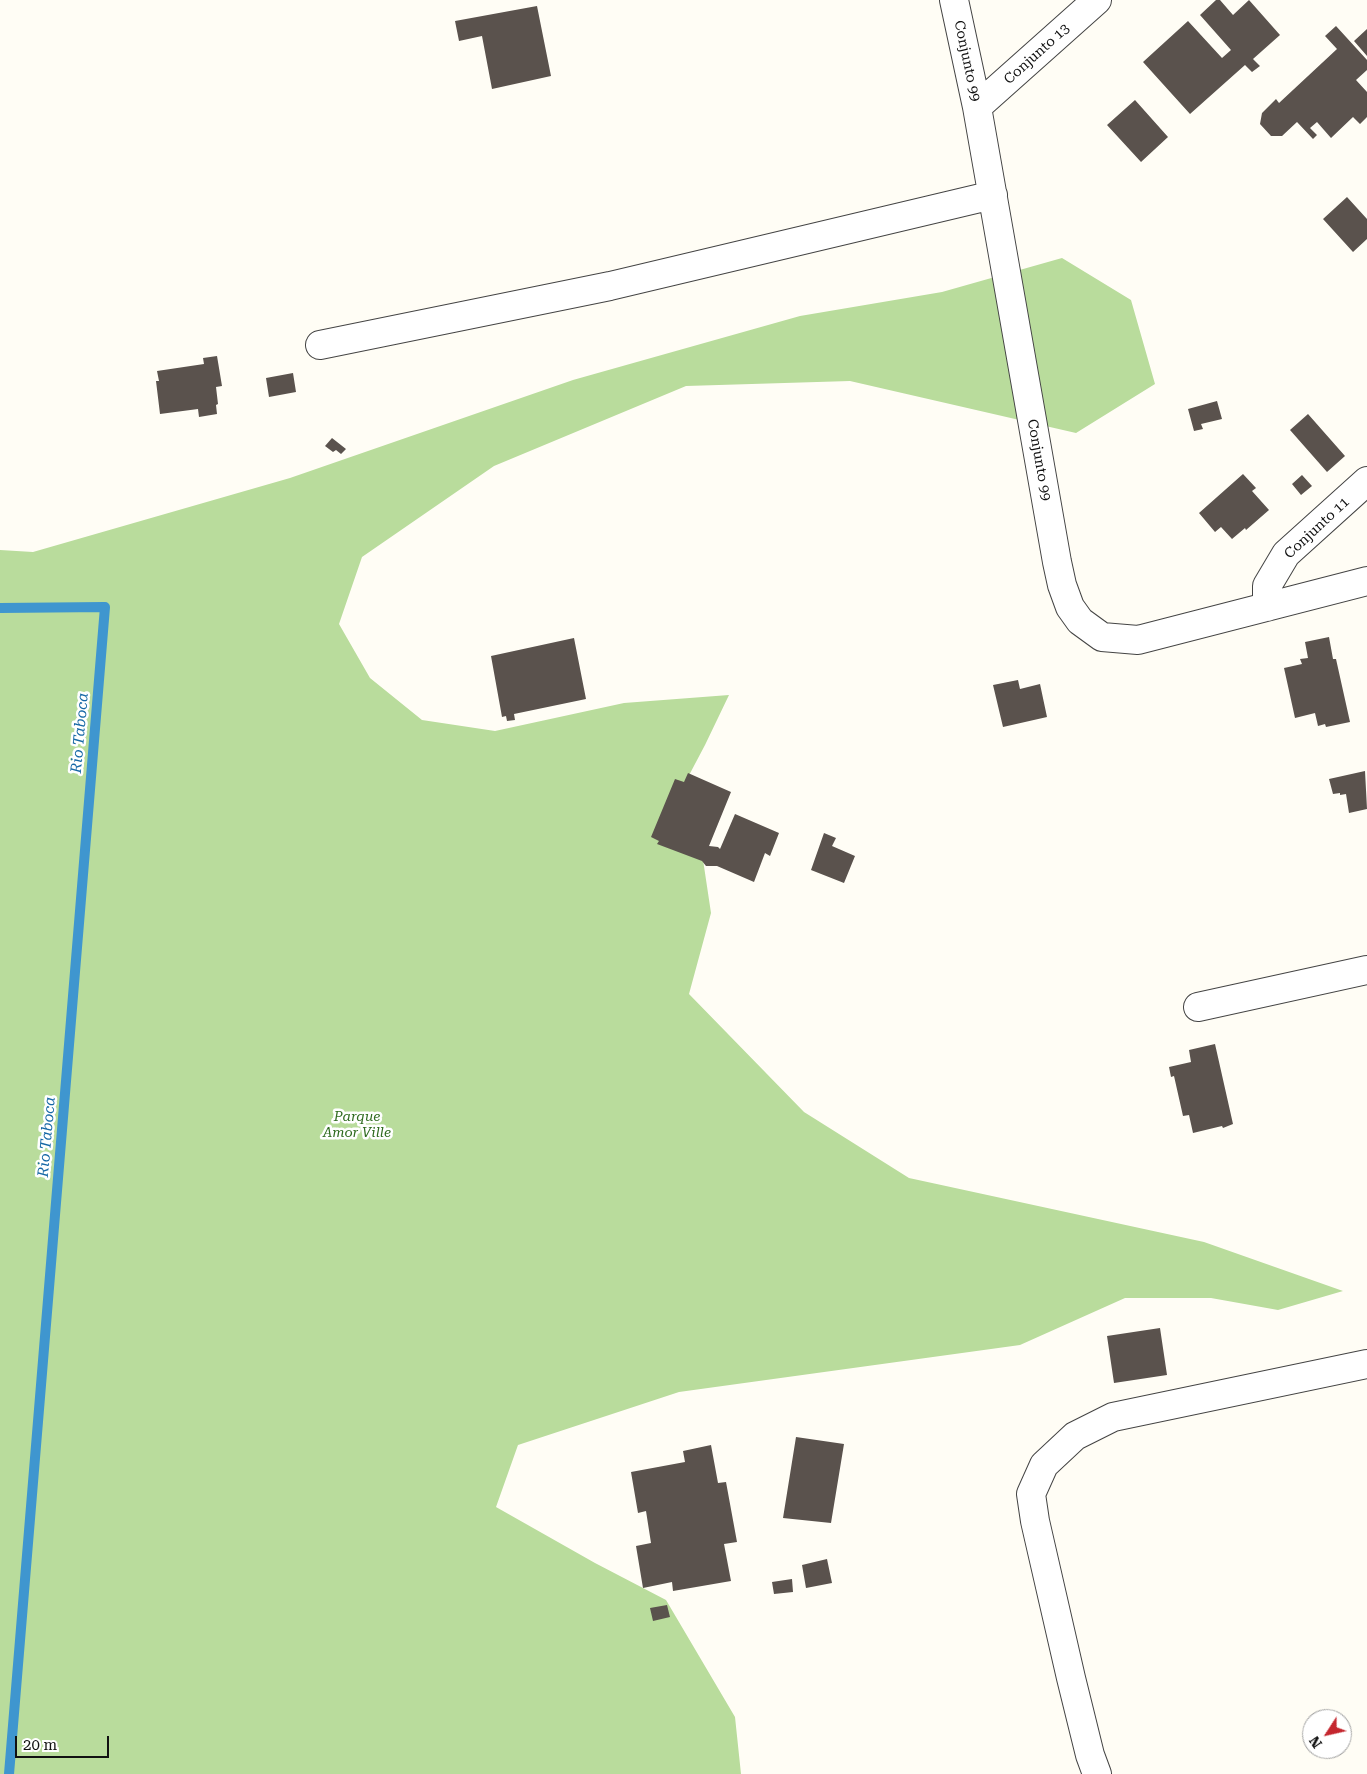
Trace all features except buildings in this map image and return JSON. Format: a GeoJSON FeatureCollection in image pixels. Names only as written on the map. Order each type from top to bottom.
{"type":"FeatureCollection","features":[{"type":"Feature","properties":{"kind":"street","name":"Conjunto 99"},"geometry":{"type":"LineString","coordinates":[[954,0],[978,107],[1057,562],[1062,585],[1070,607],[1080,622],[1102,637],[1138,640],[1367,581]]}},
{"type":"Feature","properties":{"kind":"street","name":"Conjunto 13"},"geometry":{"type":"LineString","coordinates":[[978,107],[1098,0]]}},
{"type":"Feature","properties":{"kind":"street"},"geometry":{"type":"LineString","coordinates":[[320,345],[610,286],[993,195]]}},
{"type":"Feature","properties":{"kind":"street","name":"Conjunto 11"},"geometry":{"type":"LineString","coordinates":[[1267,607],[1267,586],[1286,554],[1367,481]]}},
{"type":"Feature","properties":{"kind":"street"},"geometry":{"type":"LineString","coordinates":[[1198,1006],[1367,970]]}},
{"type":"Feature","properties":{"kind":"street"},"geometry":{"type":"LineString","coordinates":[[1097,1774],[1090,1755],[1035,1521],[1031,1494],[1044,1465],[1075,1436],[1113,1417],[1367,1364]]}},
{"type":"Feature","properties":{"kind":"green space","name":"Parque Amor Ville"},"geometry":{"type":"Polygon","coordinates":[[[1062,258],[1131,300],[1155,384],[1076,433],[850,381],[686,386],[494,466],[362,557],[339,624],[370,678],[422,720],[495,731],[624,703],[729,695],[677,798],[702,853],[711,913],[689,994],[804,1112],[909,1178],[1204,1242],[1343,1291],[1278,1310],[1211,1298],[1125,1298],[1020,1345],[679,1392],[518,1445],[496,1507],[595,1563],[666,1600],[735,1717],[741,1774],[0,1774],[0,550],[33,552],[290,478],[573,380],[800,316],[942,292],[1062,258]]]}},
{"type":"Feature","properties":{"kind":"waterway","name":"Rio Taboca"},"geometry":{"type":"LineString","coordinates":[[0,608],[105,607],[9,1774]]}}]}
